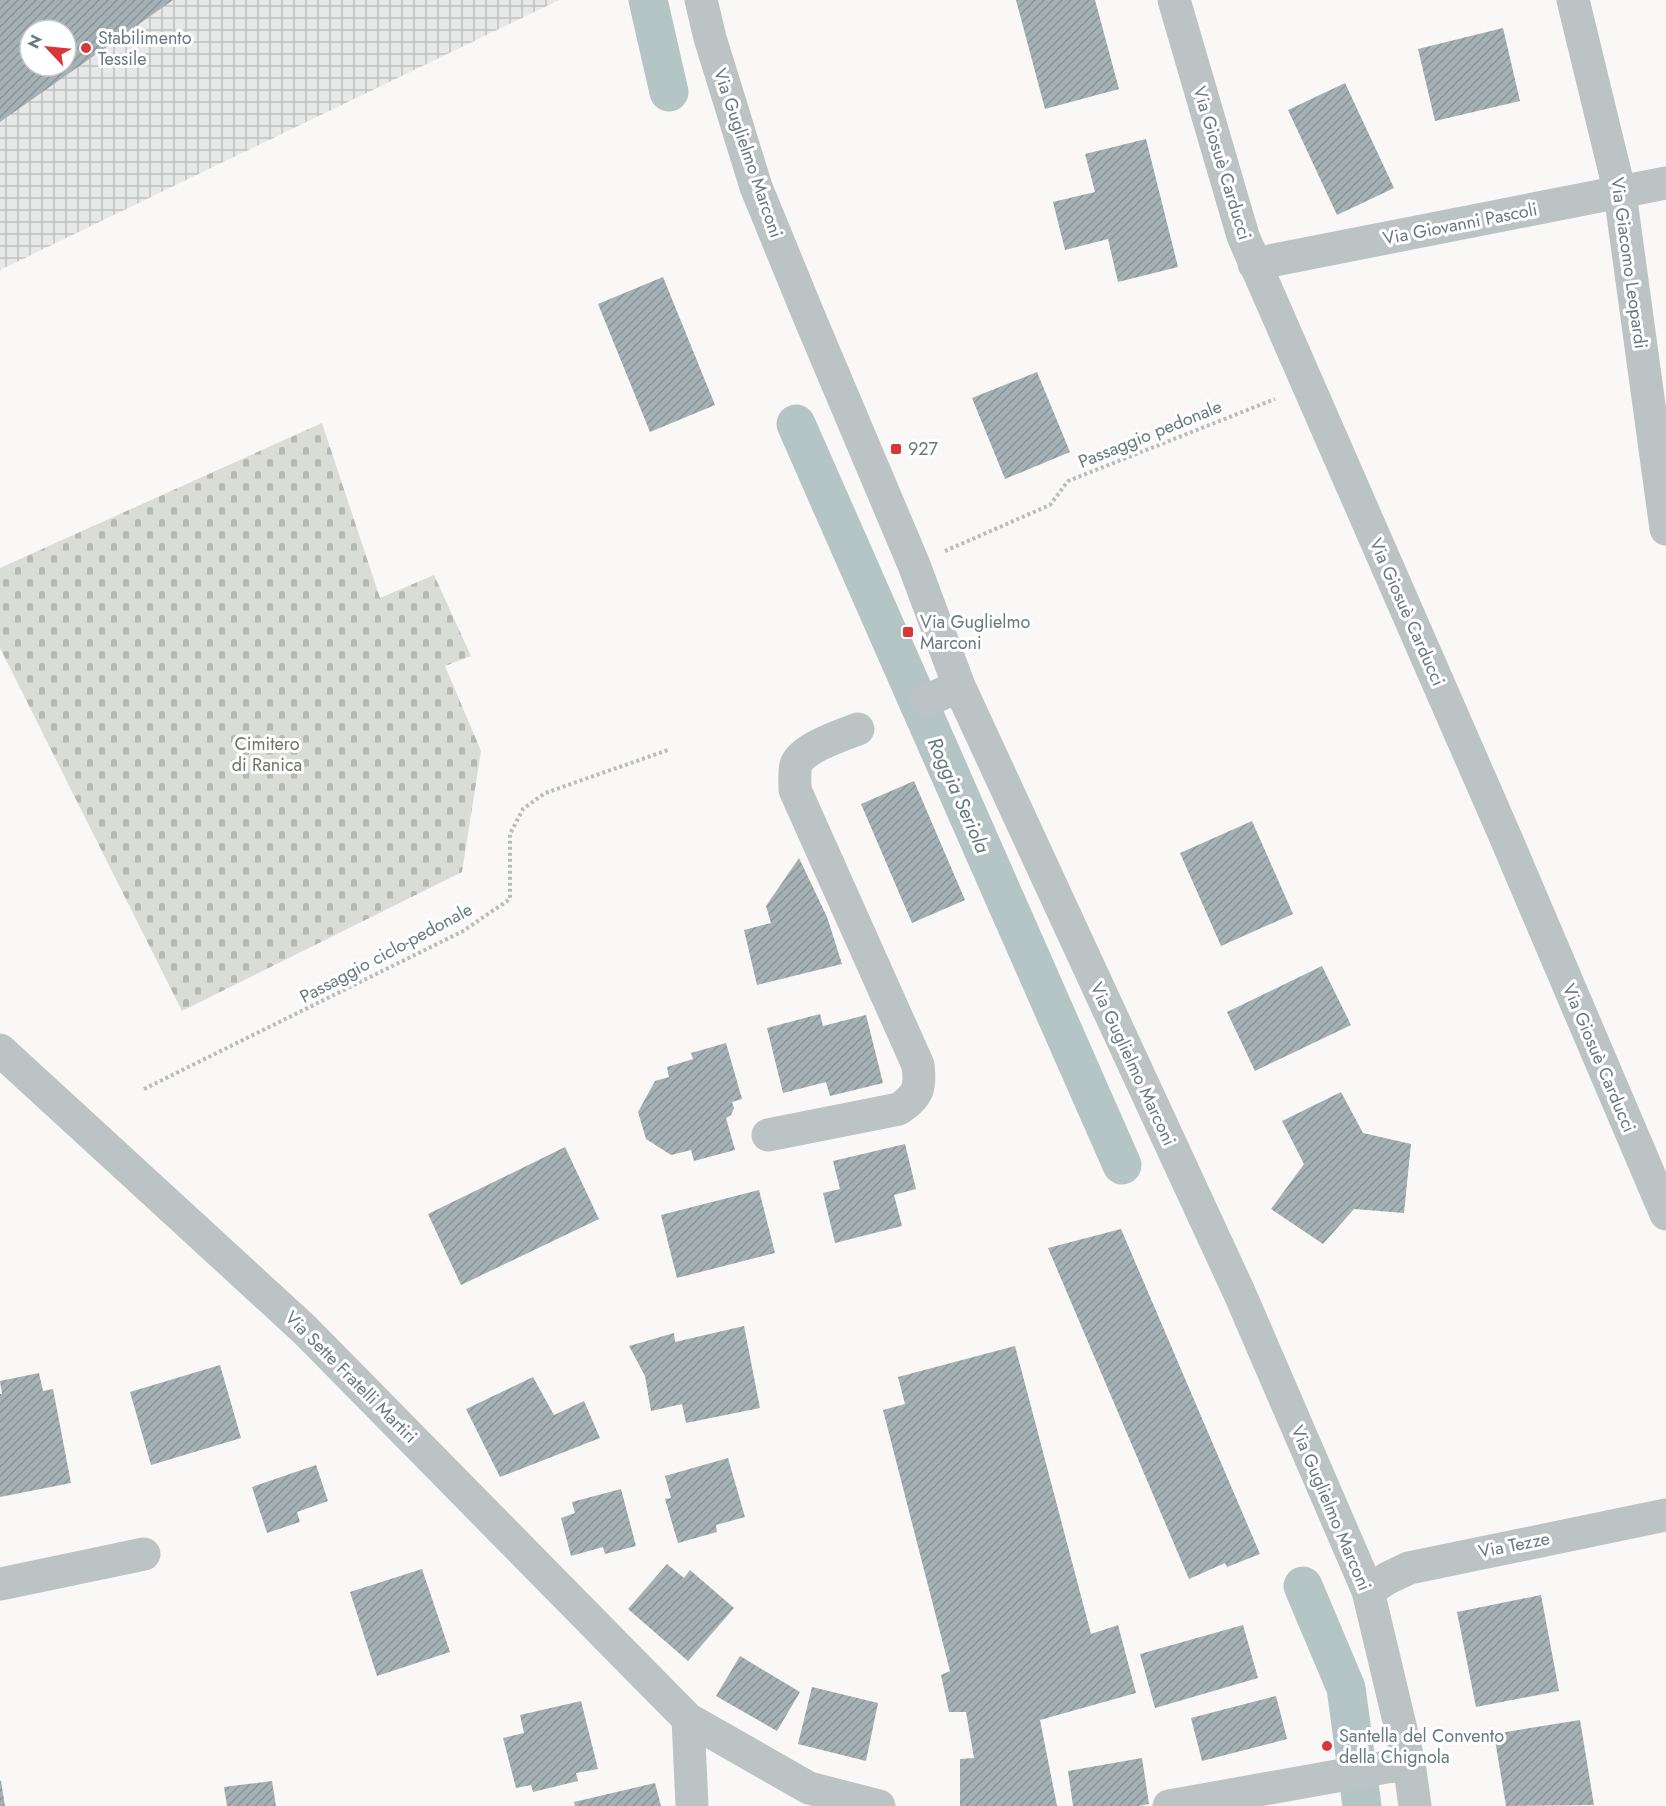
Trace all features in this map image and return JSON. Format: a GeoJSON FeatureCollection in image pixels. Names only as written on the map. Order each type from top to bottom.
{"type":"FeatureCollection","features":[{"type":"Feature","properties":{"kind":"street","name":"Via Guglielmo Marconi"},"geometry":{"type":"LineString","coordinates":[[701,0],[710,38],[756,187],[914,565],[959,686],[1239,1292],[1368,1590],[1409,1764],[1415,1806]]}},
{"type":"Feature","properties":{"kind":"street","name":"Via Giosuè Carducci"},"geometry":{"type":"LineString","coordinates":[[1174,0],[1243,236],[1254,264],[1497,818],[1666,1214]]}},
{"type":"Feature","properties":{"kind":"street","name":"Via Giacomo Leopardi"},"geometry":{"type":"LineString","coordinates":[[1573,0],[1620,193],[1666,530]]}},
{"type":"Feature","properties":{"kind":"street","name":"Via Giovanni Pascoli"},"geometry":{"type":"LineString","coordinates":[[1254,264],[1666,183]]}},
{"type":"Feature","properties":{"kind":"street"},"geometry":{"type":"LineString","coordinates":[[926,701],[959,686]]}},
{"type":"Feature","properties":{"kind":"street"},"geometry":{"type":"LineString","coordinates":[[768,1135],[899,1109],[914,1099],[920,1081],[918,1065],[795,789],[795,766],[800,756],[858,729]]}},
{"type":"Feature","properties":{"kind":"street","name":"Via Sette Fratelli Martiri"},"geometry":{"type":"LineString","coordinates":[[0,1050],[305,1330],[688,1719],[809,1788],[879,1806]]}},
{"type":"Feature","properties":{"kind":"street","name":"Via Tezze"},"geometry":{"type":"LineString","coordinates":[[1368,1590],[1409,1568],[1666,1515]]}},
{"type":"Feature","properties":{"kind":"street"},"geometry":{"type":"LineString","coordinates":[[0,1584],[144,1554]]}},
{"type":"Feature","properties":{"kind":"street"},"geometry":{"type":"LineString","coordinates":[[688,1719],[692,1806]]}},
{"type":"Feature","properties":{"kind":"street"},"geometry":{"type":"LineString","coordinates":[[1169,1806],[1409,1764]]}},
{"type":"Feature","properties":{"kind":"path","name":"Passaggio pedonale"},"geometry":{"type":"LineString","coordinates":[[914,565],[1050,505],[1068,481],[1308,386]]}},
{"type":"Feature","properties":{"kind":"path","name":"Passaggio ciclo-pedonale"},"geometry":{"type":"LineString","coordinates":[[144,1089],[463,932],[510,899],[510,834],[523,809],[544,793],[668,750]]}},
{"type":"Feature","properties":{"kind":"shaded area"},"geometry":{"type":"Polygon","coordinates":[[[0,0],[559,0],[0,270],[0,0]]]}},
{"type":"Feature","properties":{"kind":"green space","name":"Cimitero di Ranica"},"geometry":{"type":"Polygon","coordinates":[[[322,423],[380,598],[434,575],[471,656],[445,666],[481,751],[462,872],[182,1011],[0,648],[0,568],[322,423]]]}},
{"type":"Feature","properties":{"kind":"building","name":"Stabilimento Tessile"},"geometry":{"type":"Polygon","coordinates":[[[0,0],[173,0],[78,67],[78,18],[18,18],[18,78],[62,78],[0,122],[0,0]]]}},
{"type":"Feature","properties":{"kind":"building"},"geometry":{"type":"Polygon","coordinates":[[[1016,0],[1095,0],[1119,89],[1045,109],[1016,0]]]}},
{"type":"Feature","properties":{"kind":"building"},"geometry":{"type":"Polygon","coordinates":[[[1503,28],[1520,101],[1435,121],[1418,49],[1503,28]]]}},
{"type":"Feature","properties":{"kind":"building"},"geometry":{"type":"Polygon","coordinates":[[[1345,83],[1394,188],[1337,215],[1288,110],[1345,83]]]}},
{"type":"Feature","properties":{"kind":"building"},"geometry":{"type":"Polygon","coordinates":[[[1146,139],[1178,267],[1118,282],[1108,239],[1065,250],[1053,202],[1095,192],[1085,154],[1146,139]]]}},
{"type":"Feature","properties":{"kind":"building"},"geometry":{"type":"Polygon","coordinates":[[[663,277],[715,405],[650,432],[598,304],[663,277]]]}},
{"type":"Feature","properties":{"kind":"building"},"geometry":{"type":"Polygon","coordinates":[[[1037,372],[1070,452],[1005,479],[972,398],[1037,372]]]}},
{"type":"Feature","properties":{"kind":"building"},"geometry":{"type":"Polygon","coordinates":[[[914,781],[965,900],[912,923],[861,804],[914,781]]]}},
{"type":"Feature","properties":{"kind":"building"},"geometry":{"type":"Polygon","coordinates":[[[1252,821],[1293,914],[1221,946],[1180,853],[1252,821]]]}},
{"type":"Feature","properties":{"kind":"building"},"geometry":{"type":"Polygon","coordinates":[[[799,858],[827,917],[842,964],[757,985],[744,930],[771,923],[766,906],[799,858]]]}},
{"type":"Feature","properties":{"kind":"building"},"geometry":{"type":"Polygon","coordinates":[[[1322,966],[1351,1025],[1255,1071],[1227,1012],[1322,966]]]}},
{"type":"Feature","properties":{"kind":"building"},"geometry":{"type":"Polygon","coordinates":[[[820,1014],[823,1026],[866,1015],[883,1083],[830,1096],[826,1082],[783,1093],[767,1028],[820,1014]]]}},
{"type":"Feature","properties":{"kind":"building"},"geometry":{"type":"Polygon","coordinates":[[[726,1043],[742,1099],[732,1102],[734,1108],[731,1115],[726,1118],[735,1150],[694,1161],[691,1150],[671,1155],[646,1139],[638,1112],[655,1081],[669,1077],[667,1067],[693,1059],[691,1053],[726,1043]]]}},
{"type":"Feature","properties":{"kind":"building"},"geometry":{"type":"Polygon","coordinates":[[[1341,1092],[1363,1133],[1411,1144],[1404,1213],[1354,1209],[1323,1244],[1271,1209],[1304,1164],[1282,1121],[1341,1092]]]}},
{"type":"Feature","properties":{"kind":"building"},"geometry":{"type":"Polygon","coordinates":[[[905,1144],[916,1189],[894,1195],[902,1226],[835,1243],[823,1193],[840,1189],[833,1161],[905,1144]]]}},
{"type":"Feature","properties":{"kind":"building"},"geometry":{"type":"Polygon","coordinates":[[[565,1147],[599,1219],[461,1285],[428,1214],[565,1147]]]}},
{"type":"Feature","properties":{"kind":"building"},"geometry":{"type":"Polygon","coordinates":[[[759,1190],[775,1253],[677,1278],[661,1215],[759,1190]]]}},
{"type":"Feature","properties":{"kind":"building"},"geometry":{"type":"Polygon","coordinates":[[[1121,1229],[1260,1554],[1227,1567],[1225,1563],[1189,1579],[1048,1248],[1121,1229]]]}},
{"type":"Feature","properties":{"kind":"building"},"geometry":{"type":"Polygon","coordinates":[[[744,1326],[760,1408],[686,1423],[682,1404],[651,1411],[645,1376],[629,1346],[674,1333],[675,1342],[744,1326]]]}},
{"type":"Feature","properties":{"kind":"building"},"geometry":{"type":"Polygon","coordinates":[[[1015,1346],[1091,1634],[1118,1625],[1136,1693],[1040,1720],[1057,1806],[960,1806],[960,1759],[974,1758],[966,1712],[949,1712],[941,1675],[950,1671],[883,1410],[905,1404],[898,1377],[1015,1346]]]}},
{"type":"Feature","properties":{"kind":"building"},"geometry":{"type":"Polygon","coordinates":[[[220,1365],[241,1438],[151,1465],[130,1392],[220,1365]]]}},
{"type":"Feature","properties":{"kind":"building"},"geometry":{"type":"Polygon","coordinates":[[[39,1373],[43,1391],[53,1389],[71,1483],[0,1497],[0,1394],[2,1394],[0,1381],[39,1373]]]}},
{"type":"Feature","properties":{"kind":"building"},"geometry":{"type":"Polygon","coordinates":[[[533,1377],[554,1415],[584,1401],[600,1438],[500,1477],[466,1409],[533,1377]]]}},
{"type":"Feature","properties":{"kind":"building"},"geometry":{"type":"Polygon","coordinates":[[[728,1458],[745,1517],[716,1525],[717,1532],[678,1543],[665,1499],[671,1498],[665,1476],[728,1458]]]}},
{"type":"Feature","properties":{"kind":"building"},"geometry":{"type":"Polygon","coordinates":[[[316,1465],[328,1501],[297,1512],[300,1522],[267,1533],[252,1487],[316,1465]]]}},
{"type":"Feature","properties":{"kind":"building"},"geometry":{"type":"Polygon","coordinates":[[[621,1489],[636,1546],[605,1554],[603,1547],[571,1556],[561,1518],[575,1513],[572,1502],[621,1489]]]}},
{"type":"Feature","properties":{"kind":"building"},"geometry":{"type":"Polygon","coordinates":[[[667,1564],[684,1578],[690,1570],[734,1608],[688,1661],[628,1609],[667,1564]]]}},
{"type":"Feature","properties":{"kind":"building"},"geometry":{"type":"Polygon","coordinates":[[[422,1569],[450,1652],[377,1676],[350,1592],[422,1569]]]}},
{"type":"Feature","properties":{"kind":"building"},"geometry":{"type":"Polygon","coordinates":[[[1541,1595],[1559,1691],[1476,1707],[1457,1612],[1541,1595]]]}},
{"type":"Feature","properties":{"kind":"building"},"geometry":{"type":"Polygon","coordinates":[[[1243,1625],[1258,1678],[1155,1708],[1140,1654],[1243,1625]]]}},
{"type":"Feature","properties":{"kind":"building"},"geometry":{"type":"Polygon","coordinates":[[[740,1656],[800,1692],[777,1731],[716,1696],[740,1656]]]}},
{"type":"Feature","properties":{"kind":"building"},"geometry":{"type":"Polygon","coordinates":[[[812,1687],[878,1703],[866,1761],[798,1744],[812,1687]]]}},
{"type":"Feature","properties":{"kind":"building"},"geometry":{"type":"Polygon","coordinates":[[[1276,1696],[1287,1739],[1202,1761],[1191,1718],[1276,1696]]]}},
{"type":"Feature","properties":{"kind":"building"},"geometry":{"type":"Polygon","coordinates":[[[581,1701],[598,1769],[576,1773],[578,1781],[533,1792],[531,1785],[516,1788],[503,1738],[524,1733],[520,1715],[581,1701]]]}},
{"type":"Feature","properties":{"kind":"building"},"geometry":{"type":"Polygon","coordinates":[[[1580,1720],[1594,1805],[1506,1806],[1494,1734],[1580,1720]]]}},
{"type":"Feature","properties":{"kind":"building"},"geometry":{"type":"Polygon","coordinates":[[[1142,1758],[1149,1804],[1073,1806],[1068,1771],[1142,1758]]]}},
{"type":"Feature","properties":{"kind":"building"},"geometry":{"type":"Polygon","coordinates":[[[1,1781],[5,1806],[0,1806],[1,1781]]]}},
{"type":"Feature","properties":{"kind":"building"},"geometry":{"type":"Polygon","coordinates":[[[272,1781],[276,1806],[227,1806],[224,1787],[272,1781]]]}},
{"type":"Feature","properties":{"kind":"building"},"geometry":{"type":"Polygon","coordinates":[[[655,1783],[661,1806],[575,1806],[574,1802],[655,1783]]]}},
{"type":"Feature","properties":{"kind":"waterway"},"geometry":{"type":"LineString","coordinates":[[648,0],[669,92]]}},
{"type":"Feature","properties":{"kind":"waterway","name":"Roggia Seriola"},"geometry":{"type":"LineString","coordinates":[[796,424],[1122,1165]]}},
{"type":"Feature","properties":{"kind":"waterway"},"geometry":{"type":"LineString","coordinates":[[1303,1586],[1346,1688],[1362,1806]]}},
{"type":"Feature","properties":{"kind":"place","name":"Stabilimento Tessile"},"geometry":{"type":"Point","coordinates":[86,48]}},
{"type":"Feature","properties":{"kind":"place","name":"927"},"geometry":{"type":"Point","coordinates":[896,449]}},
{"type":"Feature","properties":{"kind":"place","name":"Via Guglielmo Marconi"},"geometry":{"type":"Point","coordinates":[908,632]}},
{"type":"Feature","properties":{"kind":"place","name":"Santella del Convento della Chignola"},"geometry":{"type":"Point","coordinates":[1327,1746]}}]}
